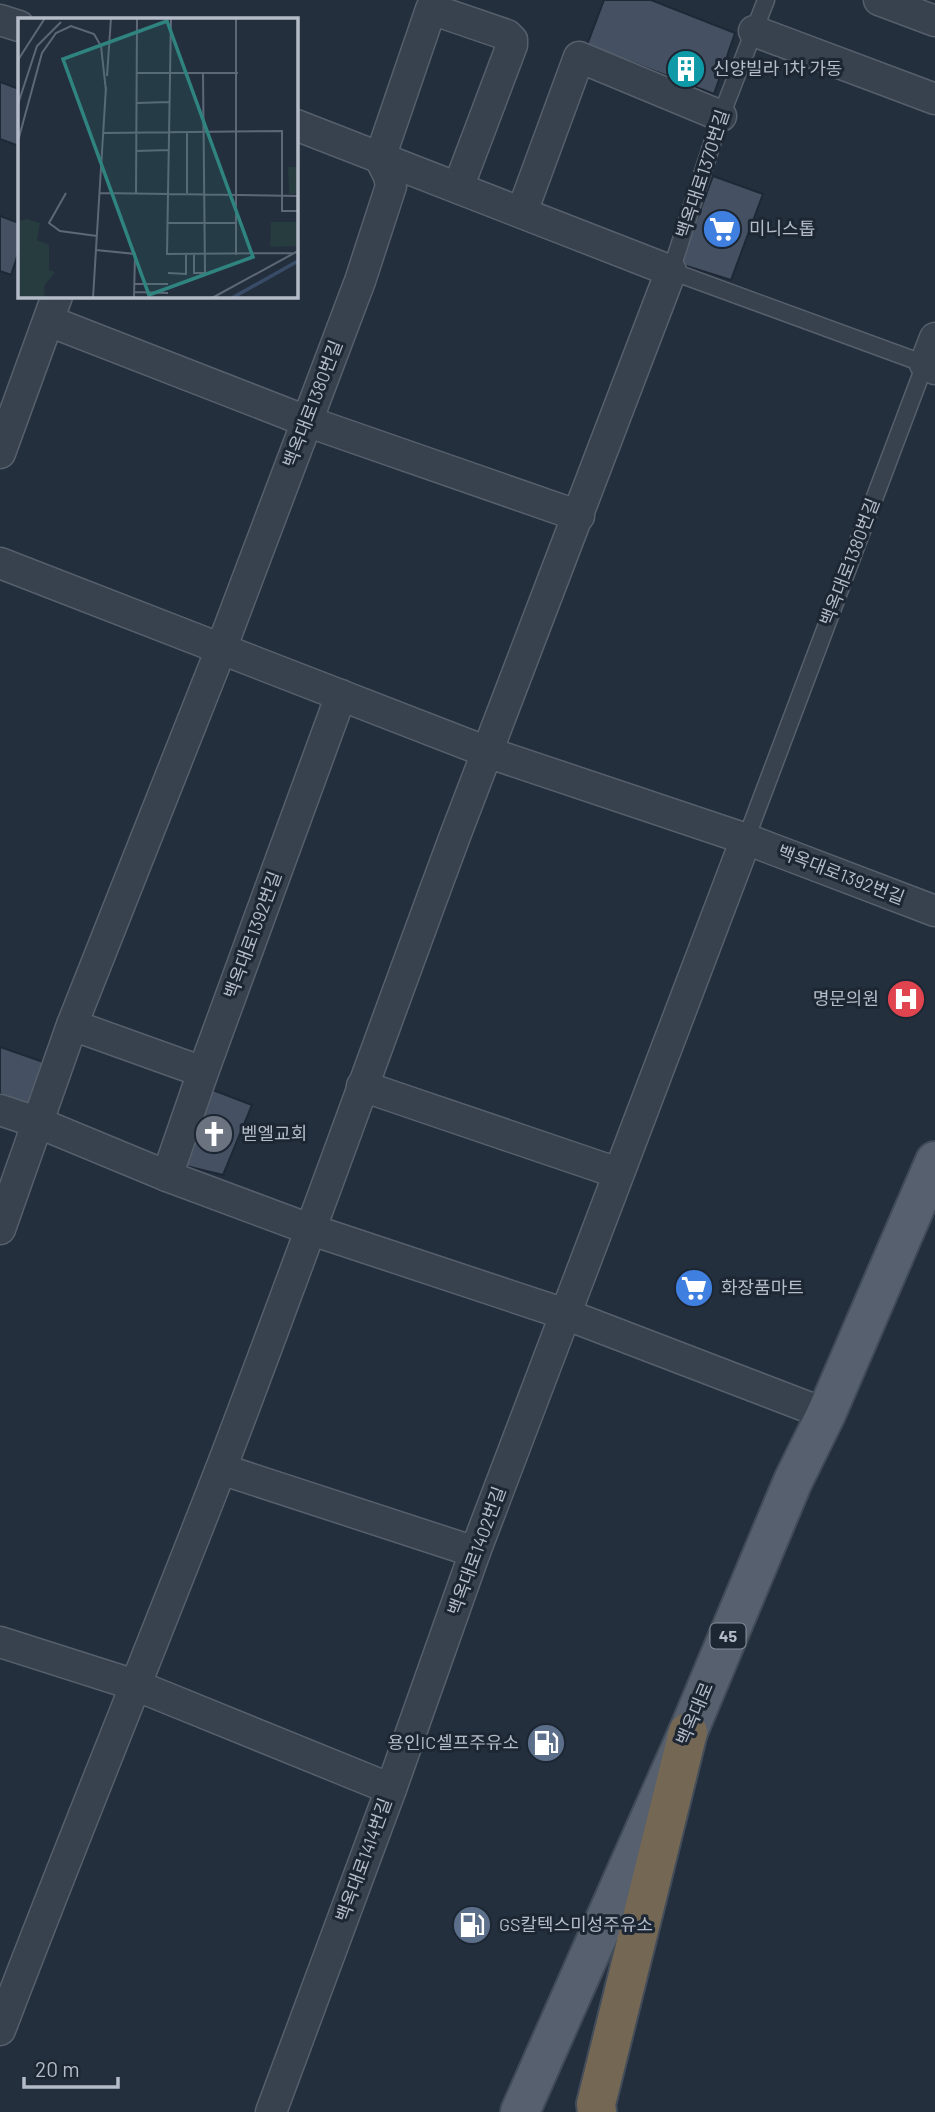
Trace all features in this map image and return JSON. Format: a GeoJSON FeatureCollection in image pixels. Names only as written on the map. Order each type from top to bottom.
{"type":"FeatureCollection","features":[{"type":"Feature","properties":{"kind":"highway"},"geometry":{"type":"LineString","coordinates":[[597,2112],[596,2104],[688,1732]]}},
{"type":"Feature","properties":{"kind":"main road","name":"백옥대로"},"geometry":{"type":"LineString","coordinates":[[520,2112],[688,1732],[793,1481],[826,1414],[935,1161]]}},
{"type":"Feature","properties":{"kind":"street"},"geometry":{"type":"LineString","coordinates":[[879,0],[935,21]]}},
{"type":"Feature","properties":{"kind":"street"},"geometry":{"type":"LineString","coordinates":[[380,158],[431,9],[508,35],[512,45],[458,188]]}},
{"type":"Feature","properties":{"kind":"street"},"geometry":{"type":"LineString","coordinates":[[0,19],[18,26]]}},
{"type":"Feature","properties":{"kind":"street"},"geometry":{"type":"LineString","coordinates":[[754,31],[935,99]]}},
{"type":"Feature","properties":{"kind":"street"},"geometry":{"type":"LineString","coordinates":[[522,212],[579,57],[721,116]]}},
{"type":"Feature","properties":{"kind":"street","name":"백옥대로1380번길"},"geometry":{"type":"LineString","coordinates":[[298,126],[671,271]]}},
{"type":"Feature","properties":{"kind":"street","name":"백옥대로1380번길"},"geometry":{"type":"LineString","coordinates":[[221,649],[359,281],[391,186],[390,176],[380,158]]}},
{"type":"Feature","properties":{"kind":"street"},"geometry":{"type":"LineString","coordinates":[[0,2030],[312,1230],[362,1086],[487,752],[671,271]]}},
{"type":"Feature","properties":{"kind":"street"},"geometry":{"type":"LineString","coordinates":[[0,453],[53,308],[306,421],[579,516]]}},
{"type":"Feature","properties":{"kind":"street","name":"백옥대로1392번길"},"geometry":{"type":"LineString","coordinates":[[0,563],[487,752],[746,839],[935,911]]}},
{"type":"Feature","properties":{"kind":"street"},"geometry":{"type":"LineString","coordinates":[[0,1229],[72,1025],[221,649]]}},
{"type":"Feature","properties":{"kind":"street","name":"백옥대로1392번길"},"geometry":{"type":"LineString","coordinates":[[167,1176],[341,695]]}},
{"type":"Feature","properties":{"kind":"street"},"geometry":{"type":"LineString","coordinates":[[565,1314],[746,839]]}},
{"type":"Feature","properties":{"kind":"street"},"geometry":{"type":"LineString","coordinates":[[72,1025],[203,1072]]}},
{"type":"Feature","properties":{"kind":"street"},"geometry":{"type":"LineString","coordinates":[[362,1086],[618,1173]]}},
{"type":"Feature","properties":{"kind":"street"},"geometry":{"type":"LineString","coordinates":[[0,1110],[312,1230],[565,1314],[826,1414]]}},
{"type":"Feature","properties":{"kind":"street","name":"백옥대로1402번길"},"geometry":{"type":"LineString","coordinates":[[391,1789],[475,1552],[565,1314]]}},
{"type":"Feature","properties":{"kind":"street"},"geometry":{"type":"LineString","coordinates":[[220,1469],[475,1552]]}},
{"type":"Feature","properties":{"kind":"street","name":"백옥대로1414번길"},"geometry":{"type":"LineString","coordinates":[[0,1642],[135,1685],[391,1789],[271,2112]]}},
{"type":"Feature","properties":{"kind":"lane","name":"백옥대로1370번길"},"geometry":{"type":"LineString","coordinates":[[671,271],[721,116],[766,0]]}},
{"type":"Feature","properties":{"kind":"lane","name":"백옥대로1380번길"},"geometry":{"type":"LineString","coordinates":[[671,271],[932,357],[746,839]]}},
{"type":"Feature","properties":{"kind":"building","name":"신양빌라 1차 가동"},"geometry":{"type":"Polygon","coordinates":[[[604,0],[651,0],[735,33],[714,94],[587,45],[604,0]]]}},
{"type":"Feature","properties":{"kind":"building"},"geometry":{"type":"Polygon","coordinates":[[[0,82],[18,89],[18,146],[0,139],[0,82]]]}},
{"type":"Feature","properties":{"kind":"building","name":"미니스톱"},"geometry":{"type":"Polygon","coordinates":[[[713,176],[763,194],[731,280],[680,264],[713,176]]]}},
{"type":"Feature","properties":{"kind":"building"},"geometry":{"type":"Polygon","coordinates":[[[0,216],[18,223],[18,254],[11,275],[0,271],[0,216]]]}},
{"type":"Feature","properties":{"kind":"building"},"geometry":{"type":"Polygon","coordinates":[[[0,1047],[49,1064],[34,1108],[0,1094],[0,1047]]]}},
{"type":"Feature","properties":{"kind":"building","name":"벧엘교회"},"geometry":{"type":"Polygon","coordinates":[[[205,1087],[252,1105],[223,1175],[178,1164],[205,1087]]]}},
{"type":"Feature","properties":{"kind":"place","name":"신양빌라 1차 가동"},"geometry":{"type":"Point","coordinates":[686,69]}},
{"type":"Feature","properties":{"kind":"place","name":"미니스톱"},"geometry":{"type":"Point","coordinates":[722,229]}},
{"type":"Feature","properties":{"kind":"place","name":"명문의원"},"geometry":{"type":"Point","coordinates":[906,999]}},
{"type":"Feature","properties":{"kind":"place","name":"벧엘교회"},"geometry":{"type":"Point","coordinates":[214,1134]}},
{"type":"Feature","properties":{"kind":"place","name":"화장품마트"},"geometry":{"type":"Point","coordinates":[694,1288]}},
{"type":"Feature","properties":{"kind":"place","name":"용인IC셀프주유소"},"geometry":{"type":"Point","coordinates":[546,1743]}},
{"type":"Feature","properties":{"kind":"place","name":"GS칼텍스미성주유소"},"geometry":{"type":"Point","coordinates":[472,1925]}}]}
